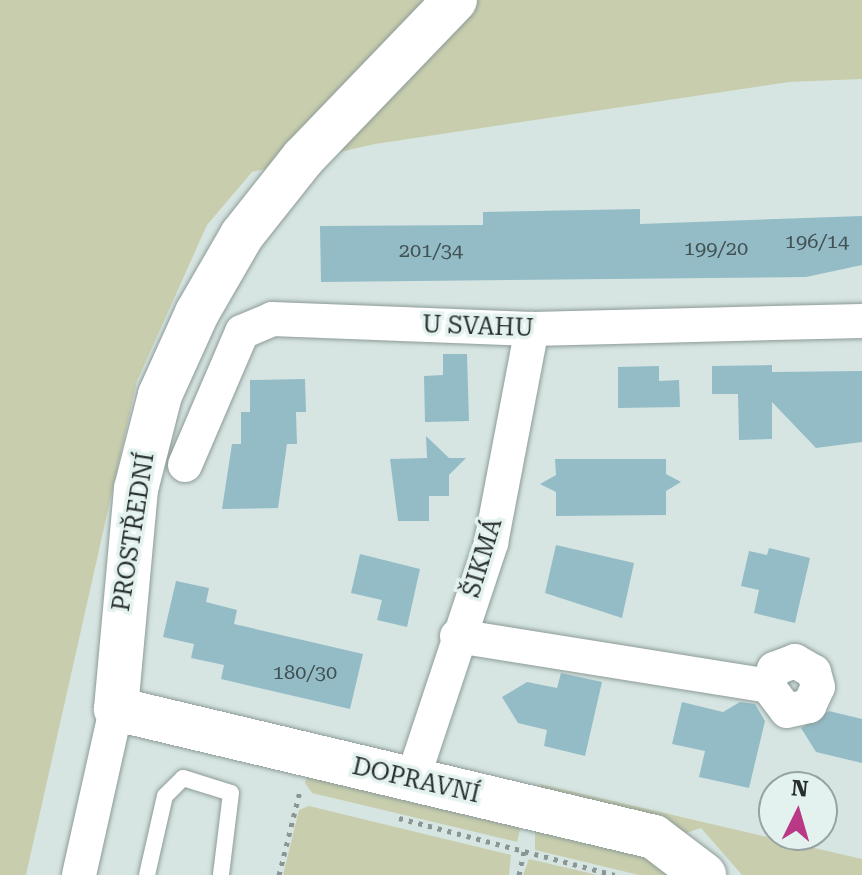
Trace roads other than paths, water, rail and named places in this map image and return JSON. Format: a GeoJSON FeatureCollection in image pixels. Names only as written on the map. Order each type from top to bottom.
{"type":"FeatureCollection","features":[{"type":"Feature","properties":{"kind":"street","name":"PROSTŘEDNÍ"},"geometry":{"type":"LineString","coordinates":[[79,875],[116,709],[136,489],[160,395],[197,313],[242,235],[303,158],[455,0]]}},
{"type":"Feature","properties":{"kind":"street","name":"U SVAHU"},"geometry":{"type":"LineString","coordinates":[[185,465],[242,332],[272,319],[532,329],[862,321]]}},
{"type":"Feature","properties":{"kind":"street","name":"ŠIKMÁ"},"geometry":{"type":"LineString","coordinates":[[401,798],[491,543],[532,329]]}},
{"type":"Feature","properties":{"kind":"street"},"geometry":{"type":"LineString","coordinates":[[457,636],[768,686]]}},
{"type":"Feature","properties":{"kind":"street","name":"DOPRAVNÍ"},"geometry":{"type":"LineString","coordinates":[[116,709],[303,782],[654,837],[704,875]]}},
{"type":"Feature","properties":{"kind":"lane"},"geometry":{"type":"LineString","coordinates":[[147,875],[165,796],[183,778],[231,793],[221,875]]}}]}
